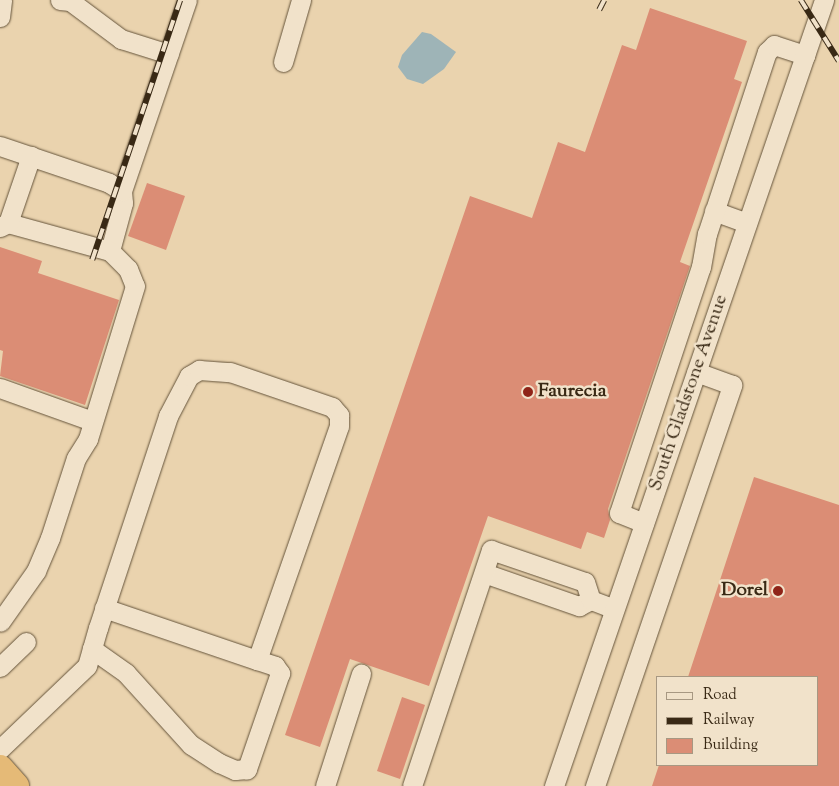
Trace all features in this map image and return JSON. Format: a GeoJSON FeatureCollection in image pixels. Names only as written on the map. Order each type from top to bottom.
{"type":"FeatureCollection","features":[{"type":"Feature","properties":{"kind":"highway"},"geometry":{"type":"LineString","coordinates":[[0,768],[16,786]]}},
{"type":"Feature","properties":{"kind":"street"},"geometry":{"type":"LineString","coordinates":[[0,17],[2,0]]}},
{"type":"Feature","properties":{"kind":"street"},"geometry":{"type":"LineString","coordinates":[[67,0],[121,39],[169,54]]}},
{"type":"Feature","properties":{"kind":"street"},"geometry":{"type":"LineString","coordinates":[[110,251],[123,203],[122,191],[187,0]]}},
{"type":"Feature","properties":{"kind":"street"},"geometry":{"type":"LineString","coordinates":[[283,62],[301,0]]}},
{"type":"Feature","properties":{"kind":"street","name":"South Gladstone Avenue"},"geometry":{"type":"LineString","coordinates":[[554,786],[824,0]]}},
{"type":"Feature","properties":{"kind":"street"},"geometry":{"type":"LineString","coordinates":[[644,523],[619,514],[701,267],[714,212],[767,52],[774,45],[805,55]]}},
{"type":"Feature","properties":{"kind":"street"},"geometry":{"type":"LineString","coordinates":[[0,145],[109,183],[122,191]]}},
{"type":"Feature","properties":{"kind":"street"},"geometry":{"type":"LineString","coordinates":[[0,622],[36,571],[92,421],[135,286],[128,268],[110,251],[4,225],[31,156]]}},
{"type":"Feature","properties":{"kind":"street"},"geometry":{"type":"LineString","coordinates":[[714,212],[747,223]]}},
{"type":"Feature","properties":{"kind":"street"},"geometry":{"type":"LineString","coordinates":[[0,748],[87,666],[104,608],[181,385],[199,370],[215,369],[239,375],[332,407],[339,415],[339,426],[257,660]]}},
{"type":"Feature","properties":{"kind":"street"},"geometry":{"type":"LineString","coordinates":[[594,786],[732,385],[696,372]]}},
{"type":"Feature","properties":{"kind":"street"},"geometry":{"type":"LineString","coordinates":[[0,388],[92,421]]}},
{"type":"Feature","properties":{"kind":"street"},"geometry":{"type":"LineString","coordinates":[[653,412],[679,422]]}},
{"type":"Feature","properties":{"kind":"street"},"geometry":{"type":"LineString","coordinates":[[412,786],[492,550],[585,582],[591,600],[614,609]]}},
{"type":"Feature","properties":{"kind":"street"},"geometry":{"type":"LineString","coordinates":[[92,649],[126,673],[191,745],[219,763],[242,770],[250,766],[279,681],[280,673],[275,666],[104,608]]}},
{"type":"Feature","properties":{"kind":"street"},"geometry":{"type":"LineString","coordinates":[[0,667],[26,642]]}},
{"type":"Feature","properties":{"kind":"street"},"geometry":{"type":"LineString","coordinates":[[325,786],[361,674]]}},
{"type":"Feature","properties":{"kind":"water"},"geometry":{"type":"Polygon","coordinates":[[[422,32],[431,34],[456,52],[444,69],[423,84],[407,79],[398,67],[402,55],[422,32]]]}},
{"type":"Feature","properties":{"kind":"building","name":"Faurecia"},"geometry":{"type":"Polygon","coordinates":[[[650,8],[747,41],[734,79],[742,82],[680,262],[690,266],[608,509],[610,520],[604,538],[587,532],[581,549],[488,516],[429,686],[350,659],[320,747],[285,735],[470,196],[532,218],[558,142],[585,152],[622,45],[636,50],[650,8]]]}},
{"type":"Feature","properties":{"kind":"building"},"geometry":{"type":"Polygon","coordinates":[[[147,183],[185,196],[166,250],[128,236],[147,183]]]}},
{"type":"Feature","properties":{"kind":"building"},"geometry":{"type":"Polygon","coordinates":[[[0,247],[42,261],[38,273],[119,300],[85,405],[0,376],[3,351],[0,350],[0,247]]]}},
{"type":"Feature","properties":{"kind":"building","name":"Dorel"},"geometry":{"type":"Polygon","coordinates":[[[754,477],[839,505],[839,786],[652,786],[659,766],[819,766],[819,676],[688,676],[754,477]]]}},
{"type":"Feature","properties":{"kind":"building"},"geometry":{"type":"Polygon","coordinates":[[[402,697],[425,705],[400,779],[377,771],[402,697]]]}},
{"type":"Feature","properties":{"kind":"railway"},"geometry":{"type":"LineString","coordinates":[[92,260],[180,0]]}},
{"type":"Feature","properties":{"kind":"railway"},"geometry":{"type":"LineString","coordinates":[[599,10],[604,0]]}},
{"type":"Feature","properties":{"kind":"railway"},"geometry":{"type":"LineString","coordinates":[[801,0],[839,61]]}},
{"type":"Feature","properties":{"kind":"place","name":"Faurecia"},"geometry":{"type":"Point","coordinates":[528,392]}},
{"type":"Feature","properties":{"kind":"place","name":"Dorel"},"geometry":{"type":"Point","coordinates":[778,591]}}]}
